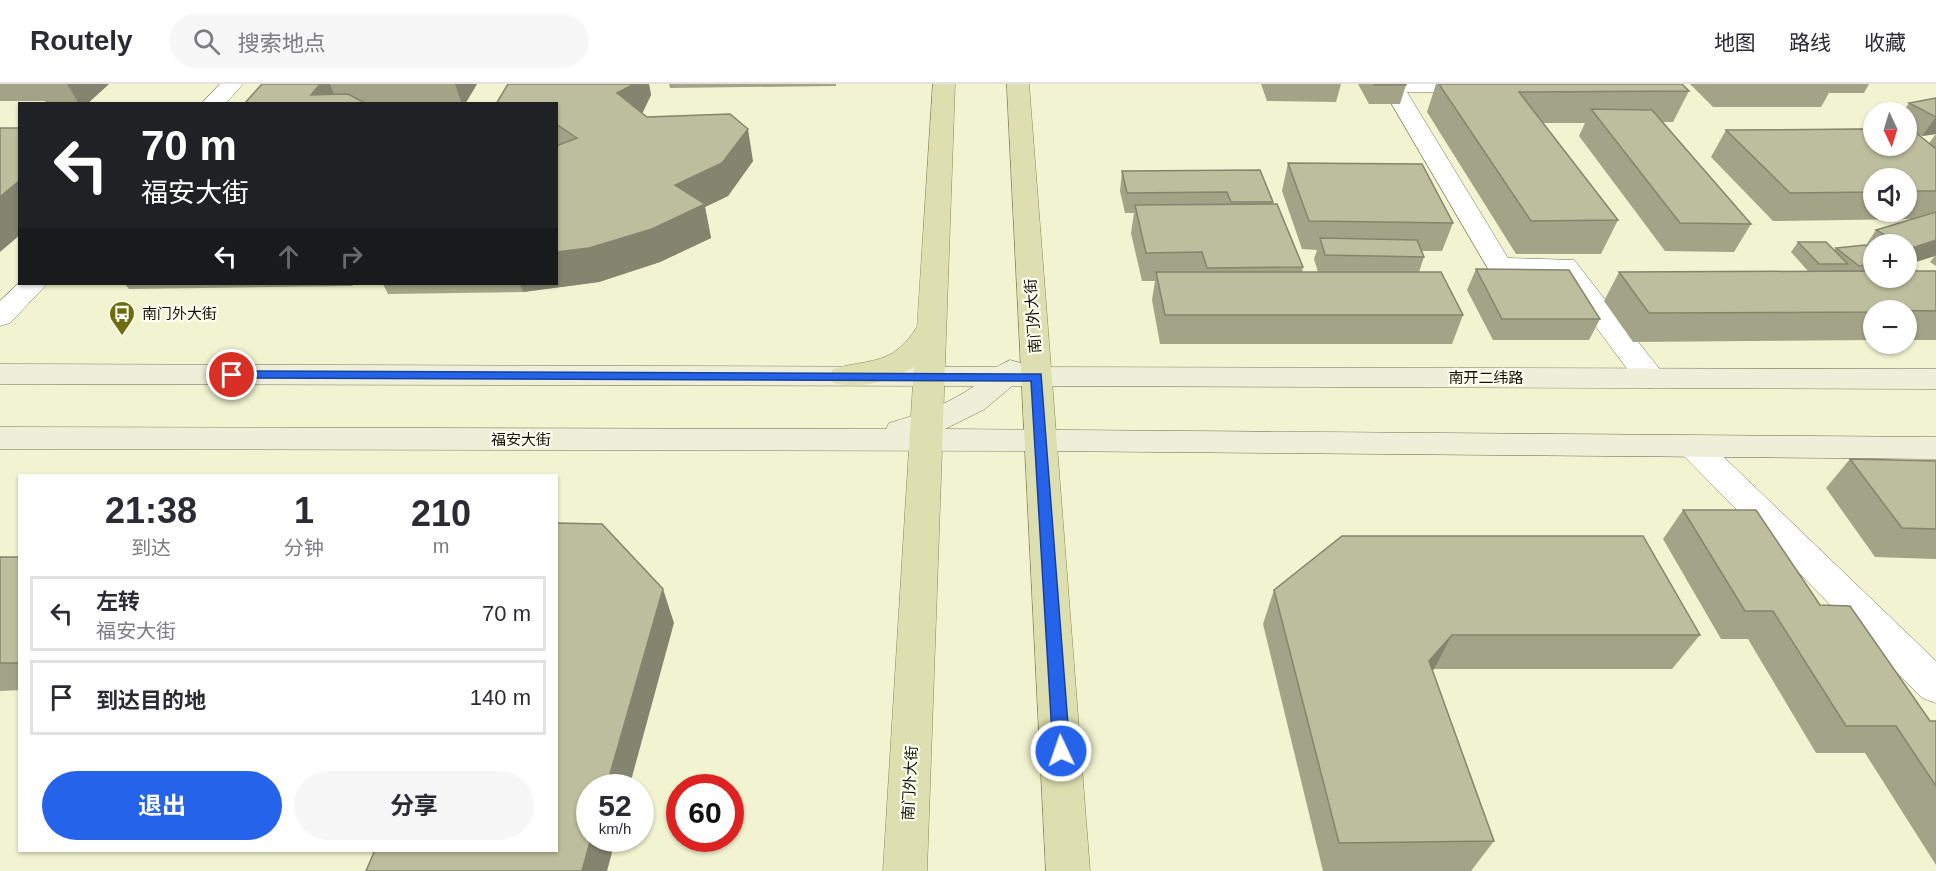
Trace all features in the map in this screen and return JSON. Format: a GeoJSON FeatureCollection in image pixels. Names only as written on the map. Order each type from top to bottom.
{"type":"FeatureCollection","features":[{"type":"Feature","properties":{"kind":"main road","name":"南门外大街"},"geometry":{"type":"LineString","coordinates":[[905,871],[930,329],[944,84]]}},
{"type":"Feature","properties":{"kind":"main road","name":"南门外大街"},"geometry":{"type":"LineString","coordinates":[[1018,84],[1033,327],[1021,377],[1042,440],[1068,871]]}},
{"type":"Feature","properties":{"kind":"main road"},"geometry":{"type":"LineString","coordinates":[[844,376],[873,373],[898,365],[917,352],[930,329]]}},
{"type":"Feature","properties":{"kind":"main road"},"geometry":{"type":"LineString","coordinates":[[0,374],[1021,377]]}},
{"type":"Feature","properties":{"kind":"main road"},"geometry":{"type":"LineString","coordinates":[[926,432],[979,399],[1021,377]]}},
{"type":"Feature","properties":{"kind":"main road","name":"南开二纬路"},"geometry":{"type":"LineString","coordinates":[[1021,377],[1936,379]]}},
{"type":"Feature","properties":{"kind":"main road","name":"福安大街"},"geometry":{"type":"LineString","coordinates":[[0,438],[839,440],[926,432],[1042,440]]}},
{"type":"Feature","properties":{"kind":"main road"},"geometry":{"type":"LineString","coordinates":[[1042,440],[1936,448]]}},
{"type":"Feature","properties":{"kind":"street"},"geometry":{"type":"LineString","coordinates":[[214,102],[232,84]]}},
{"type":"Feature","properties":{"kind":"street"},"geometry":{"type":"LineString","coordinates":[[1392,85],[1497,87]]}},
{"type":"Feature","properties":{"kind":"street"},"geometry":{"type":"LineString","coordinates":[[1392,85],[1499,266],[1564,266],[1650,378]]}},
{"type":"Feature","properties":{"kind":"street"},"geometry":{"type":"LineString","coordinates":[[0,317],[32,285]]}},
{"type":"Feature","properties":{"kind":"street"},"geometry":{"type":"LineString","coordinates":[[1694,447],[1936,686]]}},
{"type":"Feature","properties":{"kind":"building"},"geometry":{"type":"Polygon","coordinates":[[[262,84],[320,84],[311,95],[348,94],[363,102],[246,102],[262,84]]]}},
{"type":"Feature","properties":{"kind":"building"},"geometry":{"type":"Polygon","coordinates":[[[508,84],[634,84],[617,93],[647,117],[730,114],[748,129],[722,163],[675,185],[705,204],[652,229],[589,248],[558,252],[558,145],[577,138],[558,125],[558,102],[497,102],[508,84]]]}},
{"type":"Feature","properties":{"kind":"building"},"geometry":{"type":"Polygon","coordinates":[[[1406,84],[1406,85],[1374,85],[1406,84]]]}},
{"type":"Feature","properties":{"kind":"building"},"geometry":{"type":"Polygon","coordinates":[[[1439,84],[1682,84],[1689,91],[1519,92],[1618,220],[1531,221],[1439,84]]]}},
{"type":"Feature","properties":{"kind":"building"},"geometry":{"type":"Polygon","coordinates":[[[1936,98],[1936,117],[1917,107],[1917,102],[1914,102],[1936,98]]]}},
{"type":"Feature","properties":{"kind":"building"},"geometry":{"type":"Polygon","coordinates":[[[1591,109],[1652,110],[1751,224],[1680,223],[1591,109]]]}},
{"type":"Feature","properties":{"kind":"building"},"geometry":{"type":"Polygon","coordinates":[[[0,128],[18,128],[18,182],[0,197],[0,128]]]}},
{"type":"Feature","properties":{"kind":"building"},"geometry":{"type":"Polygon","coordinates":[[[1863,129],[1863,156],[1917,156],[1917,134],[1936,149],[1936,191],[1917,191],[1917,168],[1863,168],[1863,192],[1790,193],[1726,130],[1863,129]]]}},
{"type":"Feature","properties":{"kind":"building"},"geometry":{"type":"Polygon","coordinates":[[[1288,163],[1422,164],[1453,223],[1309,221],[1288,163]]]}},
{"type":"Feature","properties":{"kind":"building"},"geometry":{"type":"Polygon","coordinates":[[[1260,170],[1273,202],[1231,202],[1227,192],[1127,193],[1122,171],[1260,170]]]}},
{"type":"Feature","properties":{"kind":"building"},"geometry":{"type":"Polygon","coordinates":[[[1277,204],[1303,267],[1207,268],[1202,252],[1146,253],[1135,205],[1277,204]]]}},
{"type":"Feature","properties":{"kind":"building"},"geometry":{"type":"Polygon","coordinates":[[[1936,212],[1936,240],[1917,246],[1917,234],[1883,234],[1876,230],[1903,222],[1917,222],[1917,218],[1936,212]]]}},
{"type":"Feature","properties":{"kind":"building"},"geometry":{"type":"Polygon","coordinates":[[[1320,238],[1417,240],[1424,257],[1325,255],[1320,238]]]}},
{"type":"Feature","properties":{"kind":"building"},"geometry":{"type":"Polygon","coordinates":[[[1798,242],[1826,242],[1848,264],[1819,264],[1798,242]]]}},
{"type":"Feature","properties":{"kind":"building"},"geometry":{"type":"Polygon","coordinates":[[[1863,245],[1863,265],[1859,266],[1836,248],[1863,245]]]}},
{"type":"Feature","properties":{"kind":"building"},"geometry":{"type":"Polygon","coordinates":[[[1476,269],[1569,270],[1600,319],[1502,319],[1476,269]]]}},
{"type":"Feature","properties":{"kind":"building"},"geometry":{"type":"Polygon","coordinates":[[[1863,271],[1863,288],[1917,288],[1917,271],[1936,271],[1936,311],[1917,311],[1917,300],[1863,300],[1863,312],[1649,313],[1619,272],[1863,271]]]}},
{"type":"Feature","properties":{"kind":"building"},"geometry":{"type":"Polygon","coordinates":[[[1156,272],[1441,272],[1463,315],[1165,315],[1156,272]]]}},
{"type":"Feature","properties":{"kind":"building"},"geometry":{"type":"Polygon","coordinates":[[[1850,459],[1936,461],[1936,529],[1902,528],[1850,459]]]}},
{"type":"Feature","properties":{"kind":"building"},"geometry":{"type":"Polygon","coordinates":[[[1683,510],[1756,510],[1820,605],[1850,606],[1930,721],[1936,721],[1936,786],[1896,726],[1846,726],[1773,611],[1745,611],[1683,510]]]}},
{"type":"Feature","properties":{"kind":"building"},"geometry":{"type":"Polygon","coordinates":[[[558,523],[602,524],[663,589],[610,774],[576,774],[576,852],[587,852],[582,871],[366,871],[374,852],[558,852],[558,523]]]}},
{"type":"Feature","properties":{"kind":"building"},"geometry":{"type":"Polygon","coordinates":[[[1342,536],[1643,536],[1700,635],[1452,635],[1429,661],[1494,841],[1339,843],[1274,590],[1342,536]]]}},
{"type":"Feature","properties":{"kind":"building"},"geometry":{"type":"Polygon","coordinates":[[[0,557],[18,557],[18,663],[0,663],[0,557]]]}},
{"type":"Feature","properties":{"kind":"place","name":"南门外大街"},"geometry":{"type":"Point","coordinates":[122,337]}},
{"type":"Feature","properties":{"kind":"route"},"geometry":{"type":"LineString","coordinates":[[232,375],[1037,377],[1048,512],[1061,751]]}}]}
